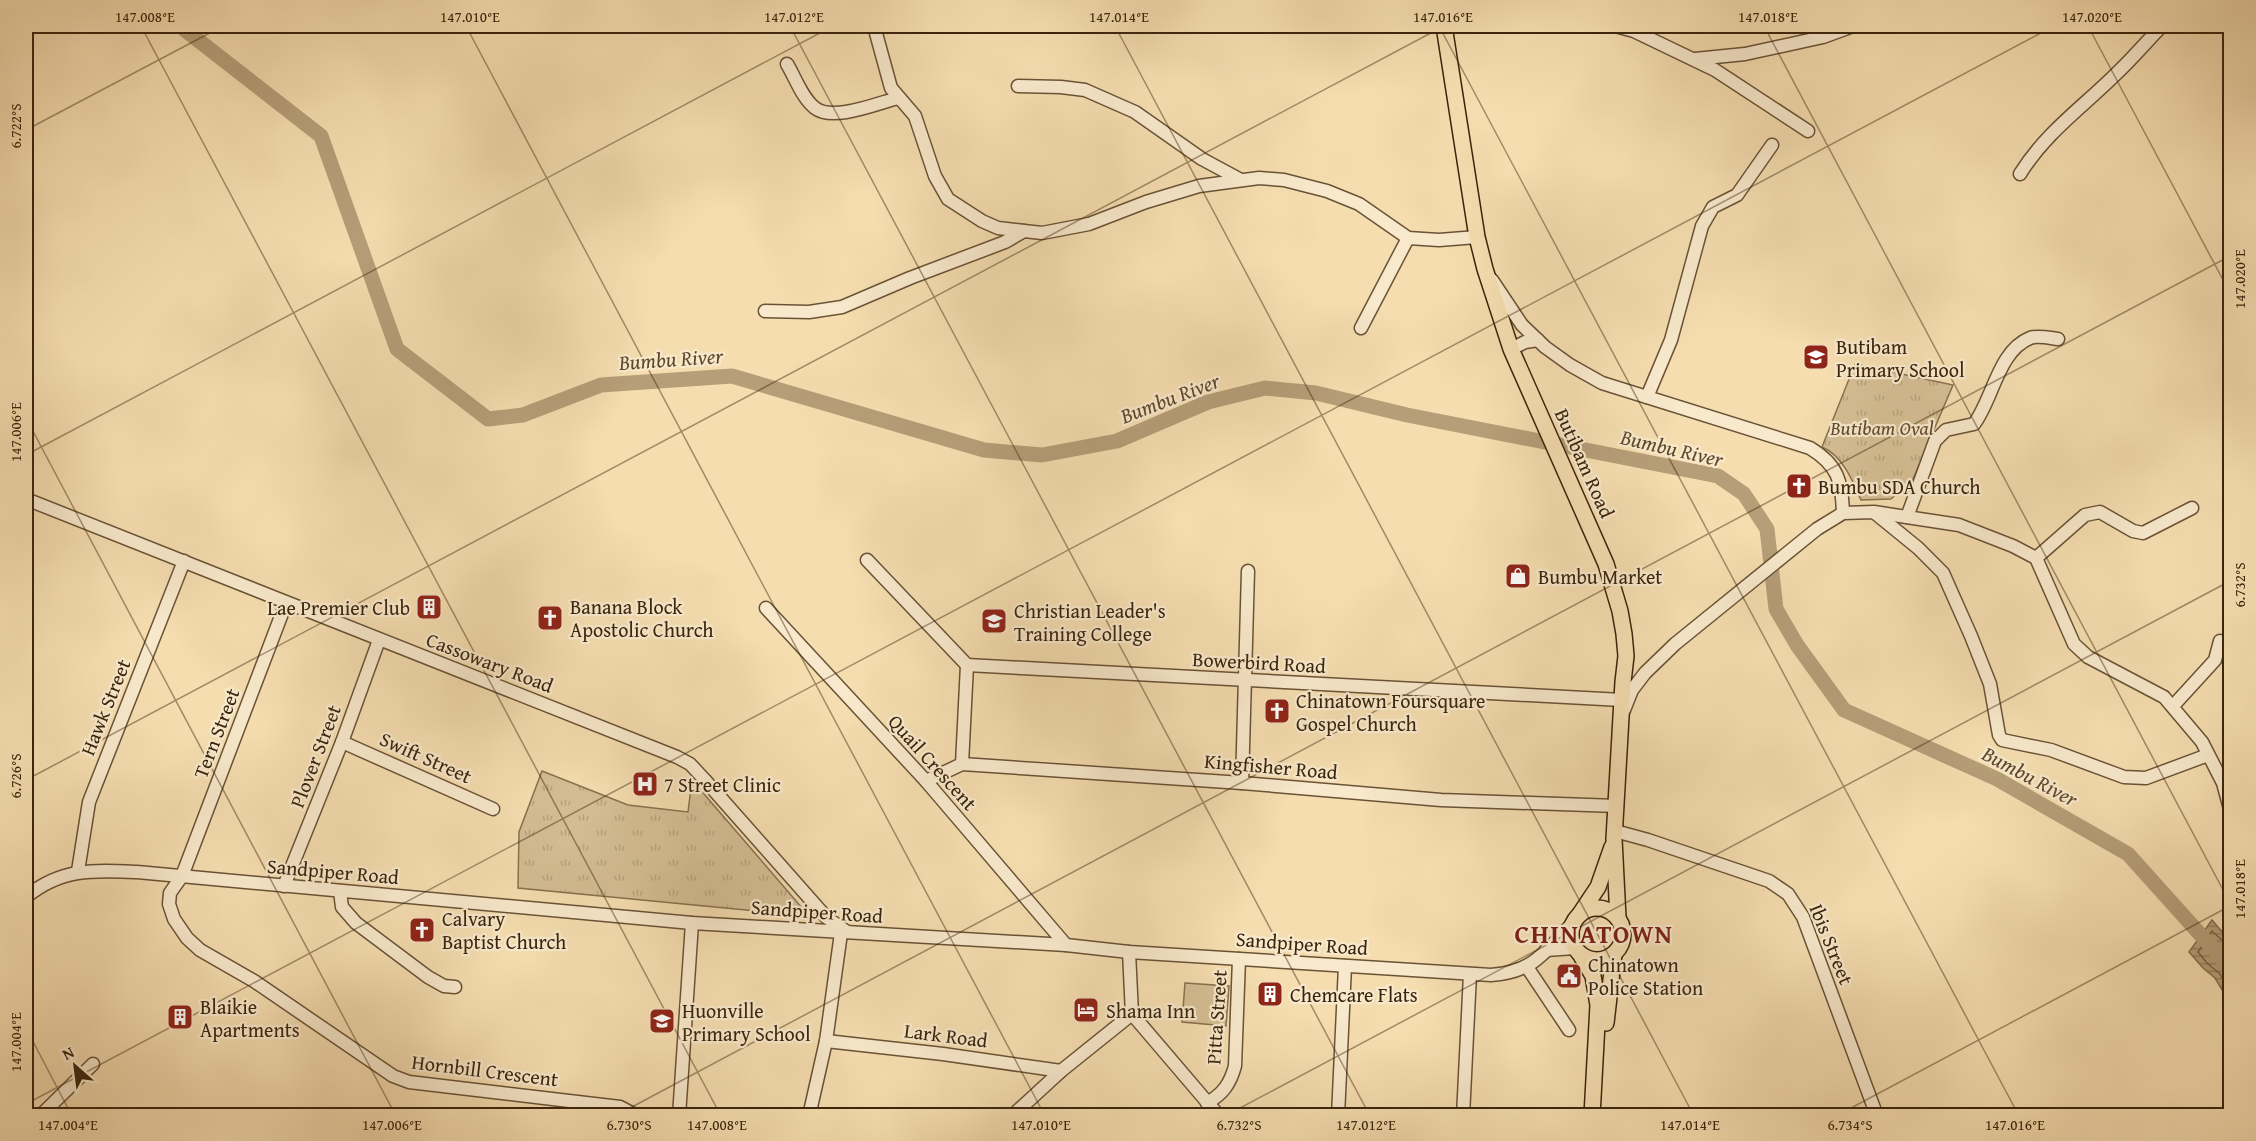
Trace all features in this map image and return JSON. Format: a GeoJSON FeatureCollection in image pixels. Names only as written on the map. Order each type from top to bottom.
{"type":"FeatureCollection","features":[{"type":"Feature","properties":{"kind":"main road","name":"Butibam Road"},"geometry":{"type":"LineString","coordinates":[[1444,26],[1459,110],[1477,237],[1485,269],[1511,349],[1606,564],[1620,611],[1626,656],[1614,835],[1618,918]]}},
{"type":"Feature","properties":{"kind":"main road","name":"Butibam Road"},"geometry":{"type":"LineString","coordinates":[[1453,26],[1459,110]]}},
{"type":"Feature","properties":{"kind":"main road","name":"Butibam Road"},"geometry":{"type":"LineString","coordinates":[[1576,919],[1598,887],[1614,835]]}},
{"type":"Feature","properties":{"kind":"main road"},"geometry":{"type":"LineString","coordinates":[[1592,1116],[1598,1005],[1593,976],[1571,940],[1576,919],[1589,909],[1600,908],[1610,911],[1618,918],[1623,928],[1623,939],[1614,954],[1598,1116]]}},
{"type":"Feature","properties":{"kind":"main road"},"geometry":{"type":"LineString","coordinates":[[1577,951],[1596,960],[1614,954]]}},
{"type":"Feature","properties":{"kind":"street"},"geometry":{"type":"LineString","coordinates":[[874,26],[891,88],[915,116],[935,176],[948,199],[982,221],[998,228],[1042,233],[1089,224],[1146,202],[1198,186],[1259,178],[1284,180],[1327,191],[1359,204],[1408,238],[1439,240],[1477,237]]}},
{"type":"Feature","properties":{"kind":"street"},"geometry":{"type":"LineString","coordinates":[[1616,26],[1634,31],[1694,60],[1750,92],[1808,132]]}},
{"type":"Feature","properties":{"kind":"street"},"geometry":{"type":"LineString","coordinates":[[1694,60],[1745,54],[1823,37],[1853,26]]}},
{"type":"Feature","properties":{"kind":"street"},"geometry":{"type":"LineString","coordinates":[[2020,174],[2055,129],[2117,74],[2162,26]]}},
{"type":"Feature","properties":{"kind":"street"},"geometry":{"type":"LineString","coordinates":[[787,64],[807,99],[824,112],[846,113],[898,98]]}},
{"type":"Feature","properties":{"kind":"street"},"geometry":{"type":"LineString","coordinates":[[1018,86],[1086,90],[1135,112],[1202,159],[1241,181]]}},
{"type":"Feature","properties":{"kind":"street"},"geometry":{"type":"LineString","coordinates":[[1647,397],[1671,340],[1702,226],[1713,207],[1737,195],[1772,145]]}},
{"type":"Feature","properties":{"kind":"street"},"geometry":{"type":"LineString","coordinates":[[765,311],[809,312],[842,307],[1005,242],[1024,231]]}},
{"type":"Feature","properties":{"kind":"street"},"geometry":{"type":"LineString","coordinates":[[1360,328],[1408,238]]}},
{"type":"Feature","properties":{"kind":"street"},"geometry":{"type":"LineString","coordinates":[[1485,269],[1522,325],[1570,365],[1602,383],[1810,448],[1822,455],[1833,469],[1842,487],[1843,513]]}},
{"type":"Feature","properties":{"kind":"street"},"geometry":{"type":"LineString","coordinates":[[1907,517],[1935,441],[1946,430],[1974,424],[1981,414],[2000,370],[2018,346],[2031,337],[2058,339]]}},
{"type":"Feature","properties":{"kind":"street"},"geometry":{"type":"LineString","coordinates":[[1511,349],[1525,342],[1538,340]]}},
{"type":"Feature","properties":{"kind":"street","name":"Cassowary Road"},"geometry":{"type":"LineString","coordinates":[[26,498],[690,764],[826,916],[845,933]]}},
{"type":"Feature","properties":{"kind":"street"},"geometry":{"type":"LineString","coordinates":[[2036,558],[2085,515],[2100,512],[2133,531],[2144,533],[2192,508]]}},
{"type":"Feature","properties":{"kind":"street"},"geometry":{"type":"LineString","coordinates":[[1874,512],[1918,548],[1943,573],[1990,684],[1999,735],[2002,740],[2051,750],[2124,777],[2146,778],[2208,755]]}},
{"type":"Feature","properties":{"kind":"street"},"geometry":{"type":"LineString","coordinates":[[1621,720],[1632,690],[1645,673],[1675,644],[1817,529],[1843,513],[1874,512],[1959,525],[2013,546],[2036,558],[2074,644],[2088,657],[2137,681],[2164,697],[2173,706],[2202,742],[2227,783],[2230,809]]}},
{"type":"Feature","properties":{"kind":"street"},"geometry":{"type":"LineString","coordinates":[[867,560],[967,665],[962,764]]}},
{"type":"Feature","properties":{"kind":"street","name":"Hawk Street"},"geometry":{"type":"LineString","coordinates":[[78,871],[89,802],[184,561]]}},
{"type":"Feature","properties":{"kind":"street"},"geometry":{"type":"LineString","coordinates":[[1242,783],[1243,681],[1248,571]]}},
{"type":"Feature","properties":{"kind":"street","name":"Tern Street"},"geometry":{"type":"LineString","coordinates":[[182,876],[286,603]]}},
{"type":"Feature","properties":{"kind":"street","name":"Quail Crescent"},"geometry":{"type":"LineString","coordinates":[[766,609],[926,781],[1066,945]]}},
{"type":"Feature","properties":{"kind":"street","name":"Plover Street"},"geometry":{"type":"LineString","coordinates":[[284,886],[342,742],[379,640]]}},
{"type":"Feature","properties":{"kind":"street"},"geometry":{"type":"LineString","coordinates":[[2173,706],[2215,660],[2220,641]]}},
{"type":"Feature","properties":{"kind":"street","name":"Bowerbird Road"},"geometry":{"type":"LineString","coordinates":[[967,665],[1622,700]]}},
{"type":"Feature","properties":{"kind":"street","name":"Swift Street"},"geometry":{"type":"LineString","coordinates":[[342,742],[494,809]]}},
{"type":"Feature","properties":{"kind":"street","name":"Kingfisher Road"},"geometry":{"type":"LineString","coordinates":[[926,781],[962,764],[1242,783],[1442,800],[1617,806]]}},
{"type":"Feature","properties":{"kind":"street","name":"Ibis Street"},"geometry":{"type":"LineString","coordinates":[[1614,835],[1648,840],[1760,878],[1779,886],[1788,894],[1803,917],[1877,1116]]}},
{"type":"Feature","properties":{"kind":"street"},"geometry":{"type":"LineString","coordinates":[[26,897],[52,880],[78,871]]}},
{"type":"Feature","properties":{"kind":"street","name":"Sandpiper Road"},"geometry":{"type":"LineString","coordinates":[[78,871],[137,872],[692,923],[1066,945],[1129,952],[1470,974],[1501,974],[1527,967],[1576,919]]}},
{"type":"Feature","properties":{"kind":"street","name":"Hornbill Crescent"},"geometry":{"type":"LineString","coordinates":[[182,876],[170,893],[169,904],[174,919],[187,938],[200,950],[254,981],[393,1076],[409,1082],[620,1107],[637,1116]]}},
{"type":"Feature","properties":{"kind":"street"},"geometry":{"type":"LineString","coordinates":[[340,891],[342,907],[356,923],[428,977],[444,986],[455,987]]}},
{"type":"Feature","properties":{"kind":"street"},"geometry":{"type":"LineString","coordinates":[[679,1116],[692,923]]}},
{"type":"Feature","properties":{"kind":"street"},"geometry":{"type":"LineString","coordinates":[[810,1116],[845,933]]}},
{"type":"Feature","properties":{"kind":"street"},"geometry":{"type":"LineString","coordinates":[[1546,950],[1577,951]]}},
{"type":"Feature","properties":{"kind":"street"},"geometry":{"type":"LineString","coordinates":[[1129,952],[1132,1014],[1219,1116]]}},
{"type":"Feature","properties":{"kind":"street","name":"Pitta Street"},"geometry":{"type":"LineString","coordinates":[[1207,1103],[1224,1091],[1235,1066],[1239,959]]}},
{"type":"Feature","properties":{"kind":"street"},"geometry":{"type":"LineString","coordinates":[[1338,1116],[1345,966]]}},
{"type":"Feature","properties":{"kind":"street"},"geometry":{"type":"LineString","coordinates":[[1527,967],[1569,1030]]}},
{"type":"Feature","properties":{"kind":"street"},"geometry":{"type":"LineString","coordinates":[[1463,1116],[1470,974]]}},
{"type":"Feature","properties":{"kind":"street"},"geometry":{"type":"LineString","coordinates":[[1012,1116],[1061,1071],[1132,1014]]}},
{"type":"Feature","properties":{"kind":"street","name":"Lark Road"},"geometry":{"type":"LineString","coordinates":[[826,1041],[954,1055],[1061,1071]]}},
{"type":"Feature","properties":{"kind":"street"},"geometry":{"type":"LineString","coordinates":[[40,1116],[93,1064]]}},
{"type":"Feature","properties":{"kind":"green space","name":"Butibam Oval"},"geometry":{"type":"Polygon","coordinates":[[[1855,364],[1953,385],[1913,479],[1891,499],[1861,500],[1841,462],[1822,447],[1855,364]]]}},
{"type":"Feature","properties":{"kind":"green space"},"geometry":{"type":"Polygon","coordinates":[[[542,771],[628,805],[688,812],[692,780],[809,916],[518,888],[519,832],[542,771]]]}},
{"type":"Feature","properties":{"kind":"green space"},"geometry":{"type":"Polygon","coordinates":[[[1185,983],[1229,986],[1226,1026],[1182,1022],[1185,983]]]}},
{"type":"Feature","properties":{"kind":"water"},"geometry":{"type":"Polygon","coordinates":[[[2212,920],[2230,941],[2230,1003],[2215,978],[2189,952],[2212,920]]]}},
{"type":"Feature","properties":{"kind":"waterway","name":"Bumbu River"},"geometry":{"type":"LineString","coordinates":[[180,26],[321,136],[397,349],[488,419],[523,415],[601,385],[732,376],[984,450],[1042,455],[1117,441],[1208,402],[1265,388],[1316,393],[1407,415],[1718,476],[1744,494],[1767,529],[1776,609],[1797,645],[1844,710],[1997,779],[2128,854],[2225,962],[2230,971]]}},
{"type":"Feature","properties":{"kind":"place","name":"Butibam Primary School"},"geometry":{"type":"Point","coordinates":[1816,357]}},
{"type":"Feature","properties":{"kind":"place","name":"Bumbu SDA Church"},"geometry":{"type":"Point","coordinates":[1799,486]}},
{"type":"Feature","properties":{"kind":"place","name":"Bumbu Market"},"geometry":{"type":"Point","coordinates":[1518,576]}},
{"type":"Feature","properties":{"kind":"place","name":"Lae Premier Club"},"geometry":{"type":"Point","coordinates":[429,607]}},
{"type":"Feature","properties":{"kind":"place","name":"Banana Block Apostolic Church"},"geometry":{"type":"Point","coordinates":[550,618]}},
{"type":"Feature","properties":{"kind":"place","name":"Christian Leader's Training College"},"geometry":{"type":"Point","coordinates":[994,621]}},
{"type":"Feature","properties":{"kind":"place","name":"Chinatown Foursquare Gospel Church"},"geometry":{"type":"Point","coordinates":[1277,711]}},
{"type":"Feature","properties":{"kind":"place","name":"7 Street Clinic"},"geometry":{"type":"Point","coordinates":[645,784]}},
{"type":"Feature","properties":{"kind":"place","name":"Calvary Baptist Church"},"geometry":{"type":"Point","coordinates":[422,930]}},
{"type":"Feature","properties":{"kind":"place","name":"Chinatown Police Station"},"geometry":{"type":"Point","coordinates":[1569,976]}},
{"type":"Feature","properties":{"kind":"place","name":"Chemcare Flats"},"geometry":{"type":"Point","coordinates":[1270,994]}},
{"type":"Feature","properties":{"kind":"place","name":"Shama Inn"},"geometry":{"type":"Point","coordinates":[1086,1010]}},
{"type":"Feature","properties":{"kind":"place","name":"Blaikie Apartments"},"geometry":{"type":"Point","coordinates":[180,1017]}},
{"type":"Feature","properties":{"kind":"place","name":"Huonville Primary School"},"geometry":{"type":"Point","coordinates":[662,1021]}},
{"type":"Feature","properties":{"kind":"district","name":"CHINATOWN"},"geometry":{"type":"Point","coordinates":[1594,933]}}]}
